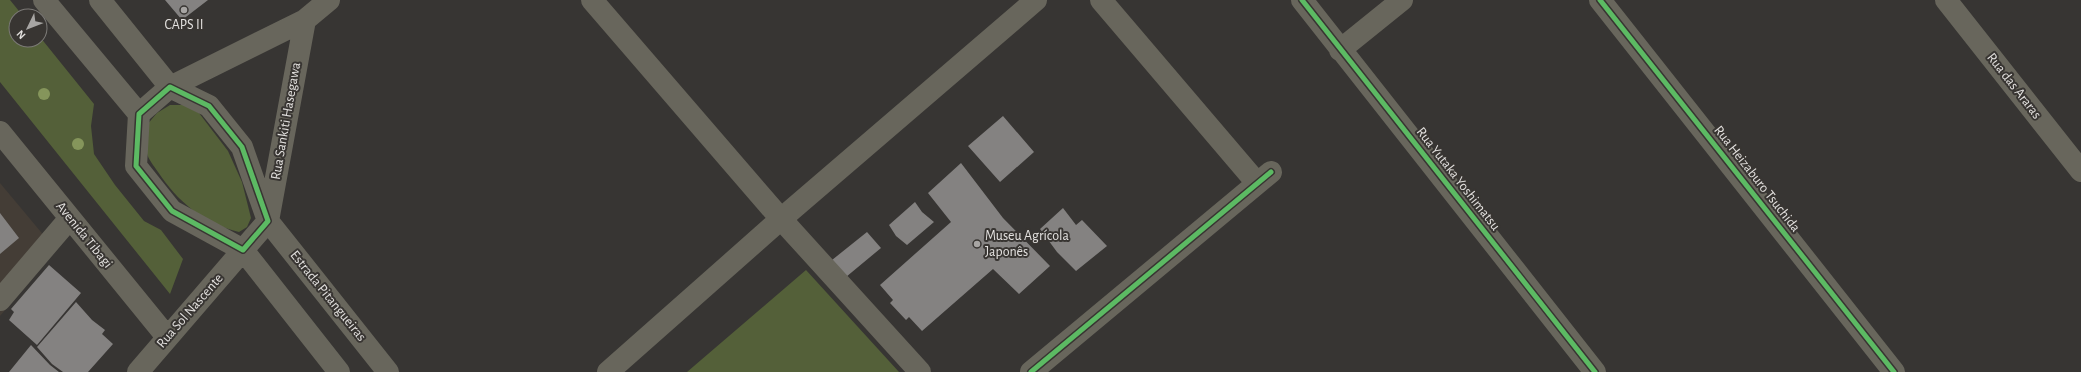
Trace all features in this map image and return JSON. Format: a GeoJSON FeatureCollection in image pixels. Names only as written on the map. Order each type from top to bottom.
{"type":"FeatureCollection","features":[{"type":"Feature","properties":{"kind":"street"},"geometry":{"type":"LineString","coordinates":[[44,0],[139,114],[136,166],[172,211],[243,250],[339,372]]}},
{"type":"Feature","properties":{"kind":"street"},"geometry":{"type":"LineString","coordinates":[[100,0],[170,87]]}},
{"type":"Feature","properties":{"kind":"street"},"geometry":{"type":"LineString","coordinates":[[139,114],[170,87],[305,20],[329,0]]}},
{"type":"Feature","properties":{"kind":"street"},"geometry":{"type":"LineString","coordinates":[[592,0],[781,219],[920,372]]}},
{"type":"Feature","properties":{"kind":"street"},"geometry":{"type":"LineString","coordinates":[[608,372],[781,219],[1036,0]]}},
{"type":"Feature","properties":{"kind":"street"},"geometry":{"type":"LineString","coordinates":[[1031,372],[1264,178],[1101,0]]}},
{"type":"Feature","properties":{"kind":"street","name":"Rua Yutaka Yoshimatsu"},"geometry":{"type":"LineString","coordinates":[[1302,0],[1595,372]]}},
{"type":"Feature","properties":{"kind":"street"},"geometry":{"type":"LineString","coordinates":[[1340,50],[1402,0]]}},
{"type":"Feature","properties":{"kind":"street","name":"Rua Heizaburo Tsuchida"},"geometry":{"type":"LineString","coordinates":[[1600,0],[1894,372]]}},
{"type":"Feature","properties":{"kind":"street","name":"Rua das Araras"},"geometry":{"type":"LineString","coordinates":[[1946,0],[2081,171]]}},
{"type":"Feature","properties":{"kind":"street","name":"Rua Sankiti Hasegawa"},"geometry":{"type":"LineString","coordinates":[[268,221],[305,20]]}},
{"type":"Feature","properties":{"kind":"street","name":"Estrada Pitangueiras"},"geometry":{"type":"LineString","coordinates":[[170,87],[209,106],[242,147],[268,221],[388,372]]}},
{"type":"Feature","properties":{"kind":"street","name":"Avenida Tibagi"},"geometry":{"type":"LineString","coordinates":[[0,132],[168,337]]}},
{"type":"Feature","properties":{"kind":"street"},"geometry":{"type":"LineString","coordinates":[[0,300],[70,218]]}},
{"type":"Feature","properties":{"kind":"street","name":"Rua Sol Nascente"},"geometry":{"type":"LineString","coordinates":[[138,372],[268,221]]}},
{"type":"Feature","properties":{"kind":"shaded area"},"geometry":{"type":"Polygon","coordinates":[[[0,183],[56,250],[0,316],[0,183]]]}},
{"type":"Feature","properties":{"kind":"green space"},"geometry":{"type":"Polygon","coordinates":[[[0,0],[10,0],[16,8],[8,8],[8,48],[48,47],[94,104],[91,126],[94,154],[115,185],[144,221],[161,230],[183,259],[170,294],[0,82],[0,0]]]}},
{"type":"Feature","properties":{"kind":"green space"},"geometry":{"type":"Polygon","coordinates":[[[170,105],[186,105],[199,113],[228,151],[242,182],[251,218],[247,227],[239,232],[214,223],[192,210],[166,183],[150,160],[146,147],[146,126],[157,113],[170,105]]]}},
{"type":"Feature","properties":{"kind":"green space"},"geometry":{"type":"Polygon","coordinates":[[[806,270],[899,372],[687,372],[806,270]]]}},
{"type":"Feature","properties":{"kind":"building","name":"CAPS II"},"geometry":{"type":"Polygon","coordinates":[[[165,0],[208,0],[182,20],[165,0]]]}},
{"type":"Feature","properties":{"kind":"building"},"geometry":{"type":"Polygon","coordinates":[[[1003,116],[1034,152],[1000,182],[968,146],[1003,116]]]}},
{"type":"Feature","properties":{"kind":"building","name":"Museu Agrícola Japonês"},"geometry":{"type":"Polygon","coordinates":[[[961,163],[1003,218],[1050,266],[1019,294],[993,269],[922,331],[909,317],[906,320],[890,303],[893,300],[880,285],[951,222],[928,193],[961,163]]]}},
{"type":"Feature","properties":{"kind":"building"},"geometry":{"type":"Polygon","coordinates":[[[915,202],[922,212],[934,222],[907,245],[896,236],[889,225],[915,202]]]}},
{"type":"Feature","properties":{"kind":"building"},"geometry":{"type":"Polygon","coordinates":[[[1063,208],[1076,225],[1082,220],[1107,246],[1076,271],[1057,252],[1040,229],[1063,208]]]}},
{"type":"Feature","properties":{"kind":"building"},"geometry":{"type":"Polygon","coordinates":[[[0,213],[19,238],[0,254],[0,213]]]}},
{"type":"Feature","properties":{"kind":"building"},"geometry":{"type":"Polygon","coordinates":[[[867,232],[881,248],[846,277],[832,260],[867,232]]]}},
{"type":"Feature","properties":{"kind":"building"},"geometry":{"type":"Polygon","coordinates":[[[49,265],[81,293],[37,345],[9,320],[14,312],[11,309],[49,265]]]}},
{"type":"Feature","properties":{"kind":"building"},"geometry":{"type":"Polygon","coordinates":[[[76,302],[92,320],[105,330],[102,334],[113,344],[88,372],[63,372],[52,364],[37,347],[76,302]]]}},
{"type":"Feature","properties":{"kind":"building"},"geometry":{"type":"Polygon","coordinates":[[[31,345],[50,365],[59,372],[9,372],[31,345]]]}},
{"type":"Feature","properties":{"kind":"cycle path"},"geometry":{"type":"LineString","coordinates":[[1302,0],[1595,372]]}},
{"type":"Feature","properties":{"kind":"cycle path"},"geometry":{"type":"LineString","coordinates":[[1600,0],[1894,372]]}},
{"type":"Feature","properties":{"kind":"cycle path"},"geometry":{"type":"LineString","coordinates":[[170,87],[209,106],[242,147],[268,221],[243,250],[172,211],[136,166],[139,114],[170,87]]}},
{"type":"Feature","properties":{"kind":"cycle path"},"geometry":{"type":"LineString","coordinates":[[1031,372],[1271,172]]}},
{"type":"Feature","properties":{"kind":"place","name":"CAPS II"},"geometry":{"type":"Point","coordinates":[184,10]}},
{"type":"Feature","properties":{"kind":"place","name":"Museu Agrícola Japonês"},"geometry":{"type":"Point","coordinates":[977,244]}}]}
